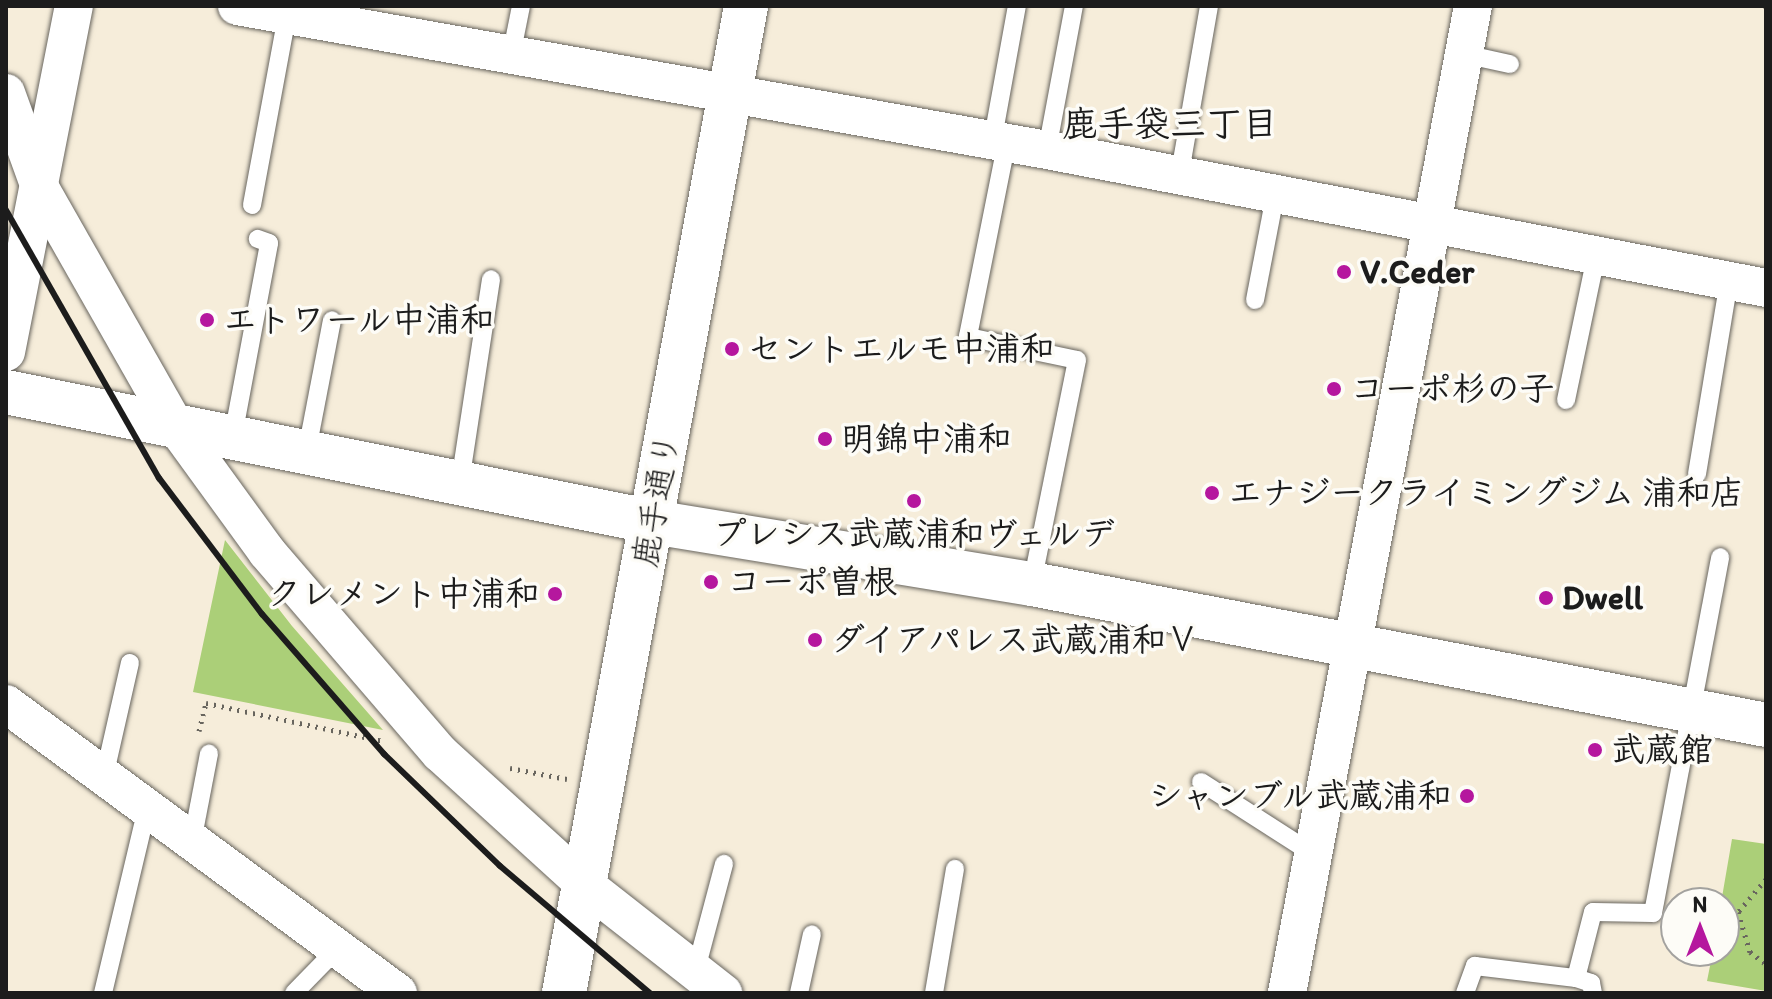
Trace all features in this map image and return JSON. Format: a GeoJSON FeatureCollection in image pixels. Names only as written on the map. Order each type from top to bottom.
{"type":"FeatureCollection","features":[{"type":"Feature","properties":{"kind":"street"},"geometry":{"type":"LineString","coordinates":[[6,352],[41,190],[74,6]]}},
{"type":"Feature","properties":{"kind":"street"},"geometry":{"type":"LineString","coordinates":[[237,6],[287,16],[353,16],[511,56],[1047,150],[1179,178],[1766,288]]}},
{"type":"Feature","properties":{"kind":"street","name":"鹿手通り"},"geometry":{"type":"LineString","coordinates":[[564,993],[746,6]]}},
{"type":"Feature","properties":{"kind":"street"},"geometry":{"type":"LineString","coordinates":[[1287,993],[1473,6]]}},
{"type":"Feature","properties":{"kind":"street"},"geometry":{"type":"LineString","coordinates":[[6,93],[41,190],[174,424],[267,552],[440,753],[584,884],[709,983]]}},
{"type":"Feature","properties":{"kind":"street"},"geometry":{"type":"LineString","coordinates":[[6,392],[307,450],[653,522],[1032,584],[1352,648],[1766,725]]}},
{"type":"Feature","properties":{"kind":"street"},"geometry":{"type":"LineString","coordinates":[[6,704],[398,993]]}},
{"type":"Feature","properties":{"kind":"lane"},"geometry":{"type":"LineString","coordinates":[[511,56],[521,6]]}},
{"type":"Feature","properties":{"kind":"lane"},"geometry":{"type":"LineString","coordinates":[[1017,6],[999,144],[968,337],[1077,360],[1032,584]]}},
{"type":"Feature","properties":{"kind":"lane"},"geometry":{"type":"LineString","coordinates":[[1047,150],[1074,6]]}},
{"type":"Feature","properties":{"kind":"lane"},"geometry":{"type":"LineString","coordinates":[[1179,178],[1209,6]]}},
{"type":"Feature","properties":{"kind":"lane"},"geometry":{"type":"LineString","coordinates":[[252,205],[287,16]]}},
{"type":"Feature","properties":{"kind":"lane"},"geometry":{"type":"LineString","coordinates":[[1464,54],[1510,64]]}},
{"type":"Feature","properties":{"kind":"lane"},"geometry":{"type":"LineString","coordinates":[[1255,300],[1275,196]]}},
{"type":"Feature","properties":{"kind":"lane"},"geometry":{"type":"LineString","coordinates":[[233,436],[269,243],[258,239]]}},
{"type":"Feature","properties":{"kind":"lane"},"geometry":{"type":"LineString","coordinates":[[1566,400],[1596,256]]}},
{"type":"Feature","properties":{"kind":"lane"},"geometry":{"type":"LineString","coordinates":[[460,482],[491,279]]}},
{"type":"Feature","properties":{"kind":"lane"},"geometry":{"type":"LineString","coordinates":[[1697,474],[1729,281]]}},
{"type":"Feature","properties":{"kind":"lane"},"geometry":{"type":"LineString","coordinates":[[307,450],[332,320]]}},
{"type":"Feature","properties":{"kind":"lane"},"geometry":{"type":"LineString","coordinates":[[1576,978],[1593,912],[1653,913],[1720,557]]}},
{"type":"Feature","properties":{"kind":"lane"},"geometry":{"type":"LineString","coordinates":[[104,777],[130,663]]}},
{"type":"Feature","properties":{"kind":"lane"},"geometry":{"type":"LineString","coordinates":[[192,842],[203,750]]}},
{"type":"Feature","properties":{"kind":"lane"},"geometry":{"type":"LineString","coordinates":[[1201,782],[1313,854]]}},
{"type":"Feature","properties":{"kind":"lane"},"geometry":{"type":"LineString","coordinates":[[103,993],[147,808]]}},
{"type":"Feature","properties":{"kind":"lane"},"geometry":{"type":"LineString","coordinates":[[709,983],[724,864]]}},
{"type":"Feature","properties":{"kind":"lane"},"geometry":{"type":"LineString","coordinates":[[934,993],[955,869]]}},
{"type":"Feature","properties":{"kind":"lane"},"geometry":{"type":"LineString","coordinates":[[799,993],[812,934]]}},
{"type":"Feature","properties":{"kind":"lane"},"geometry":{"type":"LineString","coordinates":[[294,993],[337,949]]}},
{"type":"Feature","properties":{"kind":"lane"},"geometry":{"type":"LineString","coordinates":[[1465,993],[1475,966],[1576,978],[1591,983],[1593,993]]}},
{"type":"Feature","properties":{"kind":"path"},"geometry":{"type":"LineString","coordinates":[[203,750],[206,703],[440,753]]}},
{"type":"Feature","properties":{"kind":"path"},"geometry":{"type":"LineString","coordinates":[[500,766],[603,787]]}},
{"type":"Feature","properties":{"kind":"path"},"geometry":{"type":"LineString","coordinates":[[1766,879],[1738,912],[1750,952],[1766,964]]}},
{"type":"Feature","properties":{"kind":"green space"},"geometry":{"type":"Polygon","coordinates":[[[225,540],[292,626],[383,730],[193,692],[225,540]]]}},
{"type":"Feature","properties":{"kind":"green space"},"geometry":{"type":"Polygon","coordinates":[[[1732,839],[1766,844],[1766,991],[1707,981],[1710,967],[1740,967],[1740,887],[1724,887],[1732,839]]]}},
{"type":"Feature","properties":{"kind":"railway"},"geometry":{"type":"LineString","coordinates":[[6,210],[159,478],[262,614],[384,754],[500,866],[650,993]]}},
{"type":"Feature","properties":{"kind":"place","name":"V.Ceder"},"geometry":{"type":"Point","coordinates":[1344,272]}},
{"type":"Feature","properties":{"kind":"place","name":"エトワール中浦和"},"geometry":{"type":"Point","coordinates":[207,320]}},
{"type":"Feature","properties":{"kind":"place","name":"セントエルモ中浦和"},"geometry":{"type":"Point","coordinates":[732,349]}},
{"type":"Feature","properties":{"kind":"place","name":"コーポ杉の子"},"geometry":{"type":"Point","coordinates":[1334,389]}},
{"type":"Feature","properties":{"kind":"place","name":"明錦中浦和"},"geometry":{"type":"Point","coordinates":[825,439]}},
{"type":"Feature","properties":{"kind":"place","name":"エナジークライミングジム 浦和店"},"geometry":{"type":"Point","coordinates":[1212,493]}},
{"type":"Feature","properties":{"kind":"place","name":"プレシス武蔵浦和ヴェルデ"},"geometry":{"type":"Point","coordinates":[914,501]}},
{"type":"Feature","properties":{"kind":"place","name":"コーポ曽根"},"geometry":{"type":"Point","coordinates":[711,582]}},
{"type":"Feature","properties":{"kind":"place","name":"クレメント中浦和"},"geometry":{"type":"Point","coordinates":[555,594]}},
{"type":"Feature","properties":{"kind":"place","name":"Dwell"},"geometry":{"type":"Point","coordinates":[1546,598]}},
{"type":"Feature","properties":{"kind":"place","name":"ダイアパレス武蔵浦和Ⅴ"},"geometry":{"type":"Point","coordinates":[815,640]}},
{"type":"Feature","properties":{"kind":"place","name":"武蔵館"},"geometry":{"type":"Point","coordinates":[1595,750]}},
{"type":"Feature","properties":{"kind":"place","name":"シャンブル武蔵浦和"},"geometry":{"type":"Point","coordinates":[1467,796]}},
{"type":"Feature","properties":{"kind":"district","name":"鹿手袋三丁目"},"geometry":{"type":"Point","coordinates":[1170,124]}}]}
